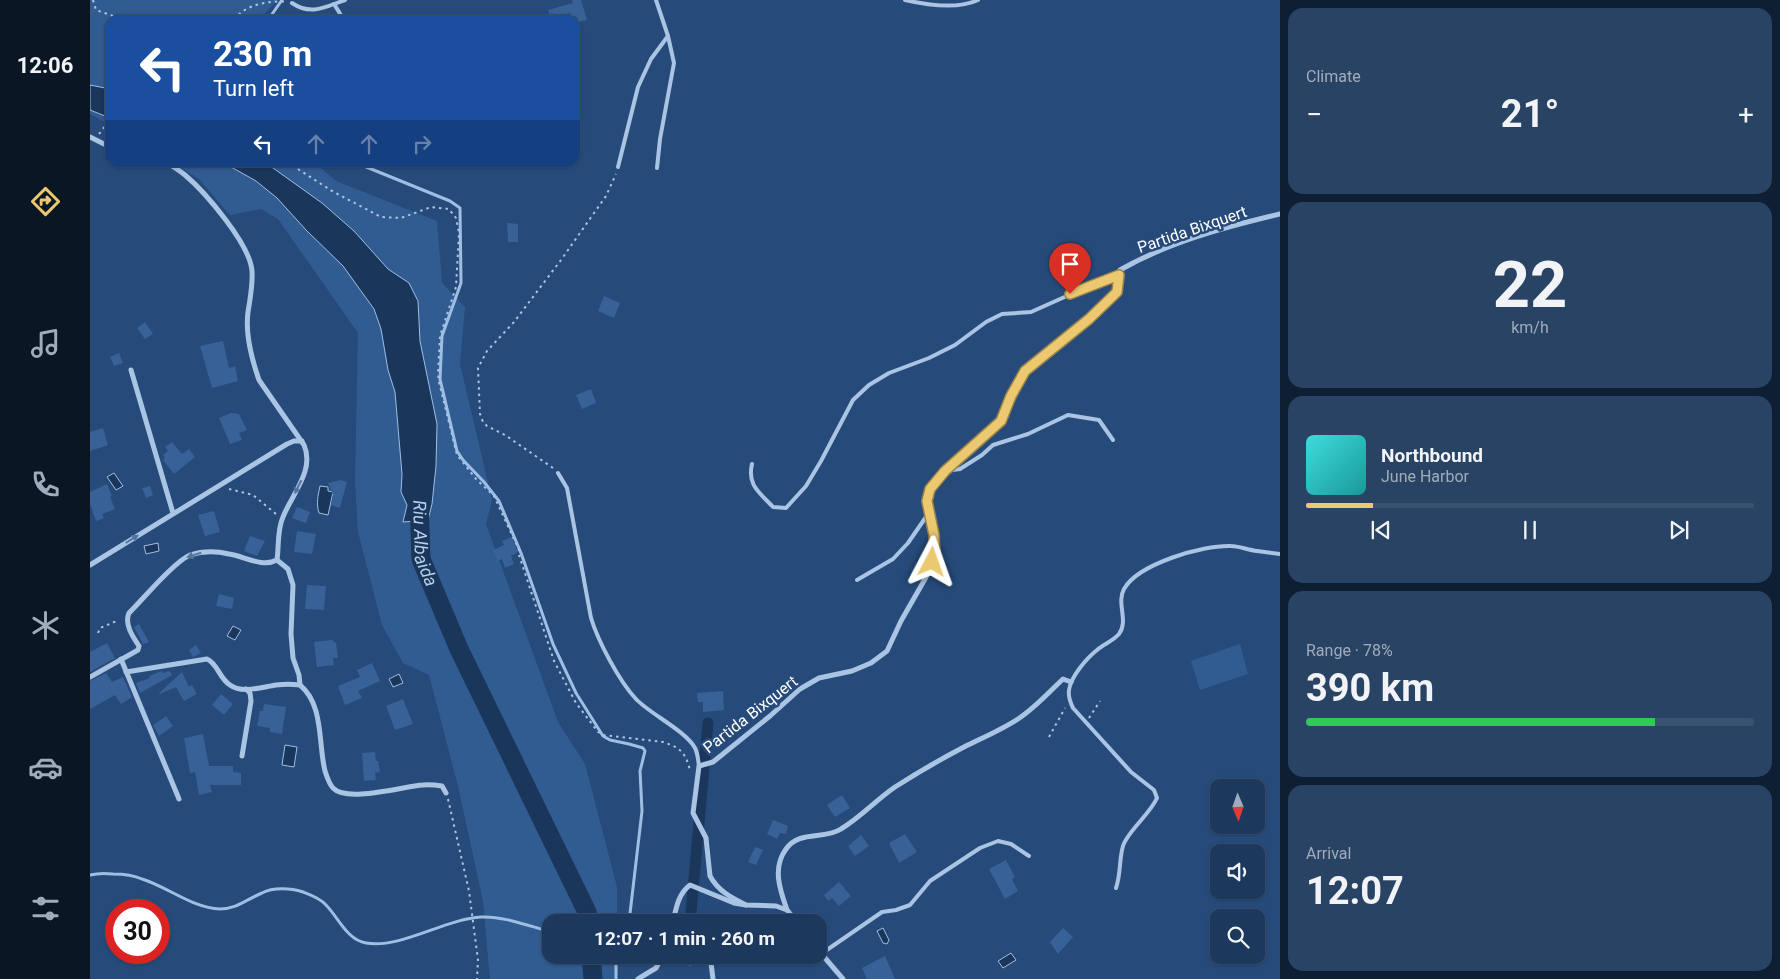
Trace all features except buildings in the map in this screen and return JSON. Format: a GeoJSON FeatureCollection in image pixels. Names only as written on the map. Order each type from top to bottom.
{"type":"FeatureCollection","features":[{"type":"Feature","properties":{"kind":"street"},"geometry":{"type":"LineString","coordinates":[[92,138],[105,144]]}},
{"type":"Feature","properties":{"kind":"street"},"geometry":{"type":"LineString","coordinates":[[174,167],[197,186],[243,245],[250,259],[252,271],[248,319],[258,380],[302,441],[307,452],[307,463],[301,481],[283,517],[279,530],[277,560]]}},
{"type":"Feature","properties":{"kind":"street","name":"Partida Bixquert"},"geometry":{"type":"LineString","coordinates":[[699,766],[713,762],[800,689],[819,678],[852,671],[871,663],[887,651],[904,614],[929,572],[935,552],[934,535],[928,514],[927,501],[930,489],[945,471],[1001,421],[1011,396],[1025,371],[1089,319],[1117,292],[1120,270],[1146,256],[1233,225],[1280,214]]}},
{"type":"Feature","properties":{"kind":"street"},"geometry":{"type":"LineString","coordinates":[[131,370],[173,513]]}},
{"type":"Feature","properties":{"kind":"street"},"geometry":{"type":"LineString","coordinates":[[90,564],[287,444],[294,441],[302,441]]}},
{"type":"Feature","properties":{"kind":"street"},"geometry":{"type":"LineString","coordinates":[[90,677],[138,650],[139,646],[127,624],[126,618],[180,561],[198,553],[216,552],[264,563],[272,563],[277,560]]}},
{"type":"Feature","properties":{"kind":"street"},"geometry":{"type":"LineString","coordinates":[[277,560],[288,569],[293,585],[291,634],[294,658],[300,685],[310,696],[318,720],[323,763],[327,778],[333,788],[349,794],[362,794],[424,785],[442,786],[446,793]]}},
{"type":"Feature","properties":{"kind":"street"},"geometry":{"type":"LineString","coordinates":[[121,659],[179,799]]}},
{"type":"Feature","properties":{"kind":"street"},"geometry":{"type":"LineString","coordinates":[[126,672],[206,659],[213,662],[230,686],[246,689],[275,685],[300,685]]}},
{"type":"Feature","properties":{"kind":"street"},"geometry":{"type":"LineString","coordinates":[[790,914],[787,910],[778,876],[782,856],[790,844],[804,836],[825,835],[841,829],[895,787],[962,748],[1016,720],[1035,707],[1063,679],[1071,682]]}},
{"type":"Feature","properties":{"kind":"street"},"geometry":{"type":"LineString","coordinates":[[242,756],[252,701],[250,693],[246,689]]}},
{"type":"Feature","properties":{"kind":"street"},"geometry":{"type":"LineString","coordinates":[[699,766],[693,813],[706,838],[710,876],[728,896],[746,906]]}},
{"type":"Feature","properties":{"kind":"street"},"geometry":{"type":"LineString","coordinates":[[675,914],[684,890],[690,885],[746,906],[776,906],[787,910]]}},
{"type":"Feature","properties":{"kind":"street"},"geometry":{"type":"LineString","coordinates":[[827,960],[843,979]]}},
{"type":"Feature","properties":{"kind":"street"},"geometry":{"type":"LineString","coordinates":[[638,979],[656,968],[659,964]]}},
{"type":"Feature","properties":{"kind":"street"},"geometry":{"type":"LineString","coordinates":[[711,964],[713,979]]}},
{"type":"Feature","properties":{"kind":"lane"},"geometry":{"type":"LineString","coordinates":[[292,3],[300,9],[313,10],[345,0]]}},
{"type":"Feature","properties":{"kind":"lane"},"geometry":{"type":"LineString","coordinates":[[656,0],[668,36],[674,68],[660,139],[657,168]]}},
{"type":"Feature","properties":{"kind":"lane"},"geometry":{"type":"LineString","coordinates":[[905,0],[963,5],[978,0]]}},
{"type":"Feature","properties":{"kind":"lane"},"geometry":{"type":"LineString","coordinates":[[334,4],[341,15]]}},
{"type":"Feature","properties":{"kind":"lane"},"geometry":{"type":"LineString","coordinates":[[618,167],[638,86],[651,59],[668,36]]}},
{"type":"Feature","properties":{"kind":"lane"},"geometry":{"type":"LineString","coordinates":[[752,464],[750,475],[754,487],[773,507],[786,508],[806,486],[853,400],[869,384],[955,345],[986,322],[1002,314],[1031,312],[1119,275]]}},
{"type":"Feature","properties":{"kind":"lane"},"geometry":{"type":"LineString","coordinates":[[945,471],[960,469],[982,455],[993,445],[1028,434],[1068,416],[1099,420],[1113,440]]}},
{"type":"Feature","properties":{"kind":"lane"},"geometry":{"type":"LineString","coordinates":[[558,472],[567,488],[591,618],[596,633],[636,699],[694,746],[698,755],[699,766]]}},
{"type":"Feature","properties":{"kind":"lane"},"geometry":{"type":"LineString","coordinates":[[857,580],[893,559],[908,543],[928,514]]}},
{"type":"Feature","properties":{"kind":"lane"},"geometry":{"type":"LineString","coordinates":[[1116,888],[1120,878],[1124,844],[1154,806],[1158,798],[1154,790],[1131,772],[1073,708],[1069,701],[1068,691],[1071,682],[1096,650],[1119,634],[1122,627],[1121,594],[1126,586],[1154,566],[1174,556],[1216,547],[1231,546],[1280,554]]}},
{"type":"Feature","properties":{"kind":"lane"},"geometry":{"type":"LineString","coordinates":[[827,947],[882,912],[910,905],[930,881],[980,848],[998,842],[1011,844],[1029,856]]}},
{"type":"Feature","properties":{"kind":"path"},"geometry":{"type":"LineString","coordinates":[[93,0],[96,10],[110,15]]}},
{"type":"Feature","properties":{"kind":"path"},"geometry":{"type":"LineString","coordinates":[[238,15],[250,8],[281,2]]}},
{"type":"Feature","properties":{"kind":"path"},"geometry":{"type":"LineString","coordinates":[[92,138],[105,126]]}},
{"type":"Feature","properties":{"kind":"path"},"geometry":{"type":"LineString","coordinates":[[295,167],[332,191],[381,217],[401,218],[431,208],[449,210],[456,218],[459,233],[456,287],[440,336],[438,374],[457,455],[476,479],[494,496],[519,550],[518,555],[554,661],[576,703],[598,732],[603,735],[663,742],[672,744],[682,750],[687,758],[691,773]]}},
{"type":"Feature","properties":{"kind":"path"},"geometry":{"type":"LineString","coordinates":[[558,472],[549,463],[483,422],[480,414],[478,368],[487,351],[514,322],[606,196],[618,167]]}},
{"type":"Feature","properties":{"kind":"path"},"geometry":{"type":"LineString","coordinates":[[220,485],[222,488],[244,491],[253,495],[279,517],[283,517]]}},
{"type":"Feature","properties":{"kind":"path"},"geometry":{"type":"LineString","coordinates":[[98,634],[100,628],[126,618]]}},
{"type":"Feature","properties":{"kind":"path"},"geometry":{"type":"LineString","coordinates":[[1049,737],[1065,710],[1068,691]]}},
{"type":"Feature","properties":{"kind":"path"},"geometry":{"type":"LineString","coordinates":[[1087,722],[1100,701]]}},
{"type":"Feature","properties":{"kind":"path"},"geometry":{"type":"LineString","coordinates":[[446,793],[469,890],[478,960],[477,979]]}},
{"type":"Feature","properties":{"kind":"shaded area"},"geometry":{"type":"Polygon","coordinates":[[[90,0],[277,0],[264,15],[105,15],[105,122],[90,114],[90,0]]]}},
{"type":"Feature","properties":{"kind":"shaded area"},"geometry":{"type":"Polygon","coordinates":[[[90,85],[105,88],[105,116],[90,110],[90,85]]]}},
{"type":"Feature","properties":{"kind":"shaded area"},"geometry":{"type":"Polygon","coordinates":[[[180,167],[320,167],[336,181],[437,221],[442,283],[465,307],[460,364],[492,500],[486,524],[558,722],[585,764],[617,887],[617,914],[542,914],[542,964],[618,964],[617,979],[490,979],[483,901],[458,786],[429,675],[403,663],[382,625],[358,532],[355,482],[358,333],[278,219],[261,209],[230,215],[199,179],[180,167]]]}},
{"type":"Feature","properties":{"kind":"shaded area"},"geometry":{"type":"Polygon","coordinates":[[[231,167],[272,167],[322,203],[354,231],[388,269],[409,283],[418,301],[420,341],[437,424],[436,466],[432,504],[428,520],[403,522],[407,505],[401,492],[402,474],[395,392],[388,370],[381,329],[374,309],[343,266],[277,198],[256,181],[231,167]]]}},
{"type":"Feature","properties":{"kind":"shaded area"},"geometry":{"type":"Polygon","coordinates":[[[114,473],[123,486],[116,490],[107,477],[114,473]]]}},
{"type":"Feature","properties":{"kind":"shaded area"},"geometry":{"type":"Polygon","coordinates":[[[320,486],[328,487],[328,491],[333,492],[328,515],[319,513],[317,503],[320,486]]]}},
{"type":"Feature","properties":{"kind":"shaded area"},"geometry":{"type":"Polygon","coordinates":[[[158,543],[159,551],[146,554],[144,546],[158,543]]]}},
{"type":"Feature","properties":{"kind":"shaded area"},"geometry":{"type":"Polygon","coordinates":[[[233,626],[241,630],[235,640],[227,636],[233,626]]]}},
{"type":"Feature","properties":{"kind":"shaded area"},"geometry":{"type":"Polygon","coordinates":[[[1240,644],[1248,674],[1200,690],[1191,661],[1240,644]]]}},
{"type":"Feature","properties":{"kind":"shaded area"},"geometry":{"type":"Polygon","coordinates":[[[399,674],[403,683],[393,687],[389,679],[399,674]]]}},
{"type":"Feature","properties":{"kind":"shaded area"},"geometry":{"type":"Polygon","coordinates":[[[285,745],[297,747],[294,767],[282,765],[285,745]]]}},
{"type":"Feature","properties":{"kind":"shaded area"},"geometry":{"type":"Polygon","coordinates":[[[883,928],[889,940],[887,944],[883,943],[877,931],[883,928]]]}},
{"type":"Feature","properties":{"kind":"shaded area"},"geometry":{"type":"Polygon","coordinates":[[[1011,953],[1016,960],[1003,968],[998,961],[1011,953]]]}},
{"type":"Feature","properties":{"kind":"waterway"},"geometry":{"type":"LineString","coordinates":[[272,15],[282,0]]}},
{"type":"Feature","properties":{"kind":"waterway"},"geometry":{"type":"LineString","coordinates":[[366,167],[450,201],[460,208],[461,283],[442,336],[440,379],[457,451],[499,501],[521,553],[553,644],[576,693],[603,736],[610,740],[643,748],[645,751],[640,771],[642,811],[630,914]]}},
{"type":"Feature","properties":{"kind":"waterway","name":"Riu Albaida"},"geometry":{"type":"LineString","coordinates":[[419,496],[421,559],[459,649],[587,914]]}},
{"type":"Feature","properties":{"kind":"waterway"},"geometry":{"type":"LineString","coordinates":[[691,912],[708,723]]}},
{"type":"Feature","properties":{"kind":"waterway"},"geometry":{"type":"LineString","coordinates":[[90,875],[104,873],[135,877],[200,905],[220,909],[237,906],[266,891],[282,889],[298,891],[321,900],[348,933],[359,941],[366,943],[394,942],[453,923],[481,917],[507,920],[542,930]]}},
{"type":"Feature","properties":{"kind":"waterway","name":"Riu Albaida"},"geometry":{"type":"LineString","coordinates":[[592,964],[593,979]]}},
{"type":"Feature","properties":{"kind":"waterway"},"geometry":{"type":"LineString","coordinates":[[616,964],[616,979]]}},
{"type":"Feature","properties":{"kind":"route"},"geometry":{"type":"LineString","coordinates":[[932,562],[935,552],[934,535],[928,514],[927,501],[930,489],[945,471],[1001,421],[1011,396],[1025,371],[1089,319],[1117,292],[1119,275],[1070,294]]}}]}
